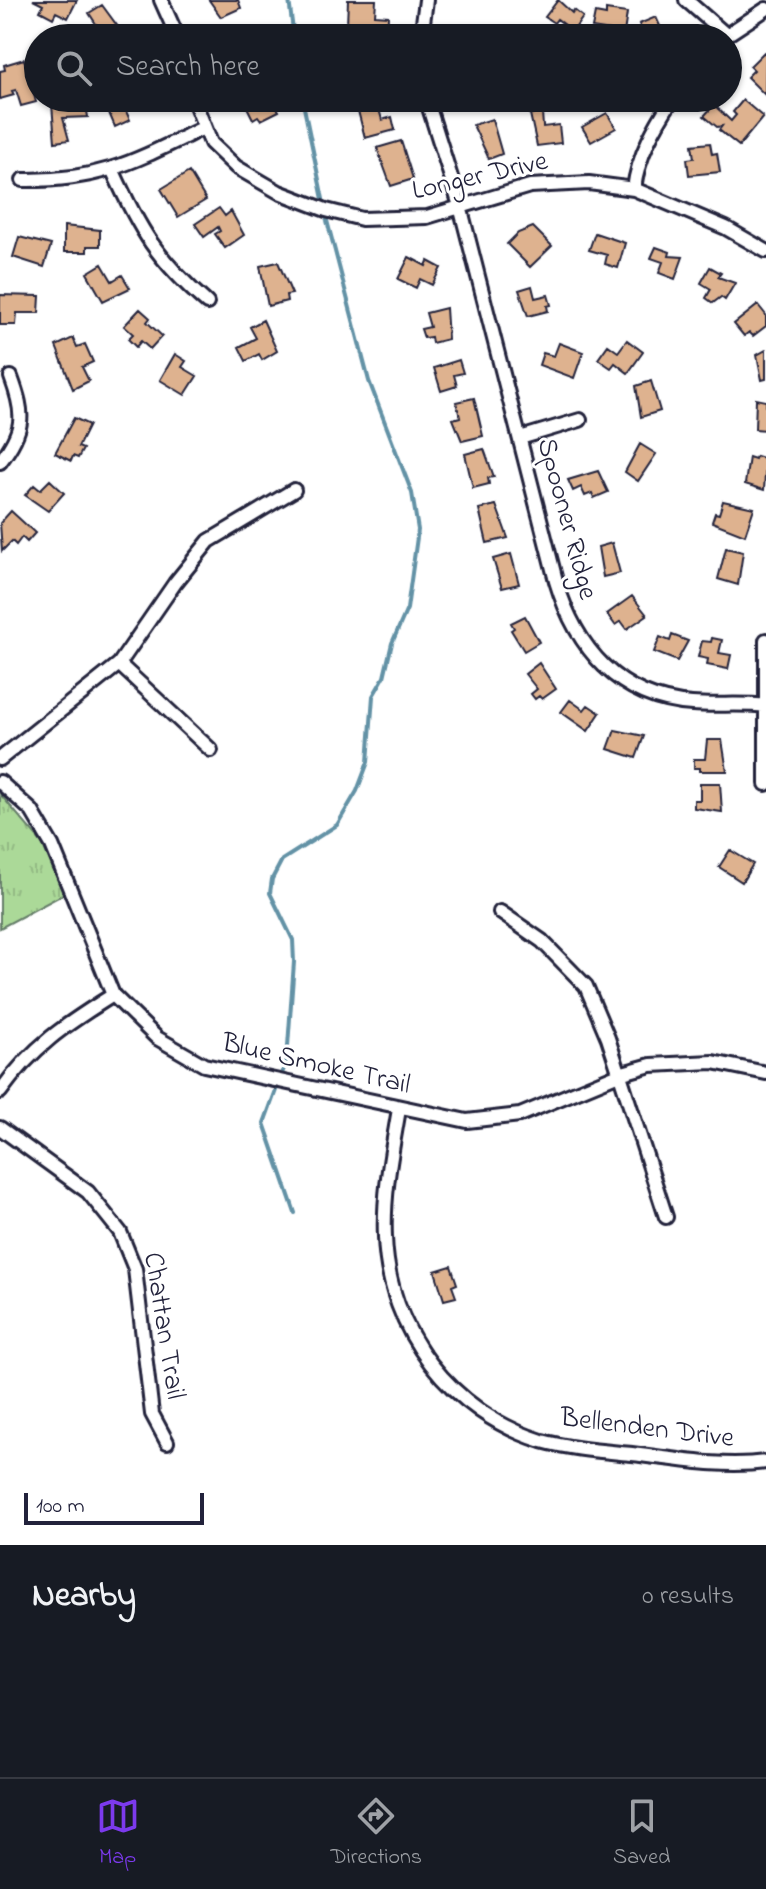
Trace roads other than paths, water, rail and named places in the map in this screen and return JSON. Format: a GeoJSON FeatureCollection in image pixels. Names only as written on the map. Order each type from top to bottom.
{"type":"FeatureCollection","features":[{"type":"Feature","properties":{"kind":"street"},"geometry":{"type":"LineString","coordinates":[[161,0],[172,24]]}},
{"type":"Feature","properties":{"kind":"street"},"geometry":{"type":"LineString","coordinates":[[423,24],[426,0]]}},
{"type":"Feature","properties":{"kind":"street"},"geometry":{"type":"LineString","coordinates":[[686,0],[711,24]]}},
{"type":"Feature","properties":{"kind":"street"},"geometry":{"type":"LineString","coordinates":[[742,24],[766,9]]}},
{"type":"Feature","properties":{"kind":"street","name":"Longer Drive"},"geometry":{"type":"LineString","coordinates":[[198,112],[203,128],[223,155],[249,177],[321,208],[362,219],[427,217],[557,183],[634,189],[726,228],[766,251]]}},
{"type":"Feature","properties":{"kind":"street","name":"Spooner Ridge"},"geometry":{"type":"LineString","coordinates":[[430,112],[460,206],[565,613],[580,640],[599,664],[625,684],[655,698],[694,705],[765,705]]}},
{"type":"Feature","properties":{"kind":"street"},"geometry":{"type":"LineString","coordinates":[[634,189],[636,172],[651,134],[664,112]]}},
{"type":"Feature","properties":{"kind":"street"},"geometry":{"type":"LineString","coordinates":[[23,180],[68,180],[113,171],[203,128]]}},
{"type":"Feature","properties":{"kind":"street"},"geometry":{"type":"LineString","coordinates":[[113,171],[132,215],[156,254],[207,303]]}},
{"type":"Feature","properties":{"kind":"street"},"geometry":{"type":"LineString","coordinates":[[0,462],[21,428],[22,417],[11,377]]}},
{"type":"Feature","properties":{"kind":"street"},"geometry":{"type":"LineString","coordinates":[[520,438],[580,420]]}},
{"type":"Feature","properties":{"kind":"street"},"geometry":{"type":"LineString","coordinates":[[0,759],[119,664],[198,551],[228,527],[294,490]]}},
{"type":"Feature","properties":{"kind":"street"},"geometry":{"type":"LineString","coordinates":[[766,640],[766,784]]}},
{"type":"Feature","properties":{"kind":"street"},"geometry":{"type":"LineString","coordinates":[[119,664],[211,750]]}},
{"type":"Feature","properties":{"kind":"street","name":"Blue Smoke Trail"},"geometry":{"type":"LineString","coordinates":[[0,782],[32,811],[52,845],[113,995],[145,1029],[180,1054],[204,1065],[399,1109],[467,1121],[505,1119],[537,1110],[619,1074],[680,1062],[713,1062],[766,1073]]}},
{"type":"Feature","properties":{"kind":"street"},"geometry":{"type":"LineString","coordinates":[[500,912],[542,941],[586,986],[597,1006],[666,1217]]}},
{"type":"Feature","properties":{"kind":"street"},"geometry":{"type":"LineString","coordinates":[[0,1092],[23,1059],[44,1040],[113,995]]}},
{"type":"Feature","properties":{"kind":"street","name":"Bellenden Drive"},"geometry":{"type":"LineString","coordinates":[[399,1109],[385,1215],[391,1280],[413,1337],[429,1363],[455,1391],[497,1422],[545,1442],[699,1463],[733,1465],[766,1462]]}},
{"type":"Feature","properties":{"kind":"street","name":"Chattan Trail"},"geometry":{"type":"LineString","coordinates":[[0,1128],[88,1192],[120,1232],[135,1269],[152,1414],[167,1442]]}},
{"type":"Feature","properties":{"kind":"waterway"},"geometry":{"type":"LineString","coordinates":[[289,0],[292,24]]}},
{"type":"Feature","properties":{"kind":"waterway"},"geometry":{"type":"LineString","coordinates":[[305,112],[324,204]]}},
{"type":"Feature","properties":{"kind":"waterway"},"geometry":{"type":"LineString","coordinates":[[295,1213],[264,1123],[287,1060],[294,962],[293,940],[270,893],[272,879],[282,860],[337,825],[357,791],[368,762],[373,696],[384,677],[392,643],[407,609],[418,530],[412,493],[369,381],[325,213]]}}]}
